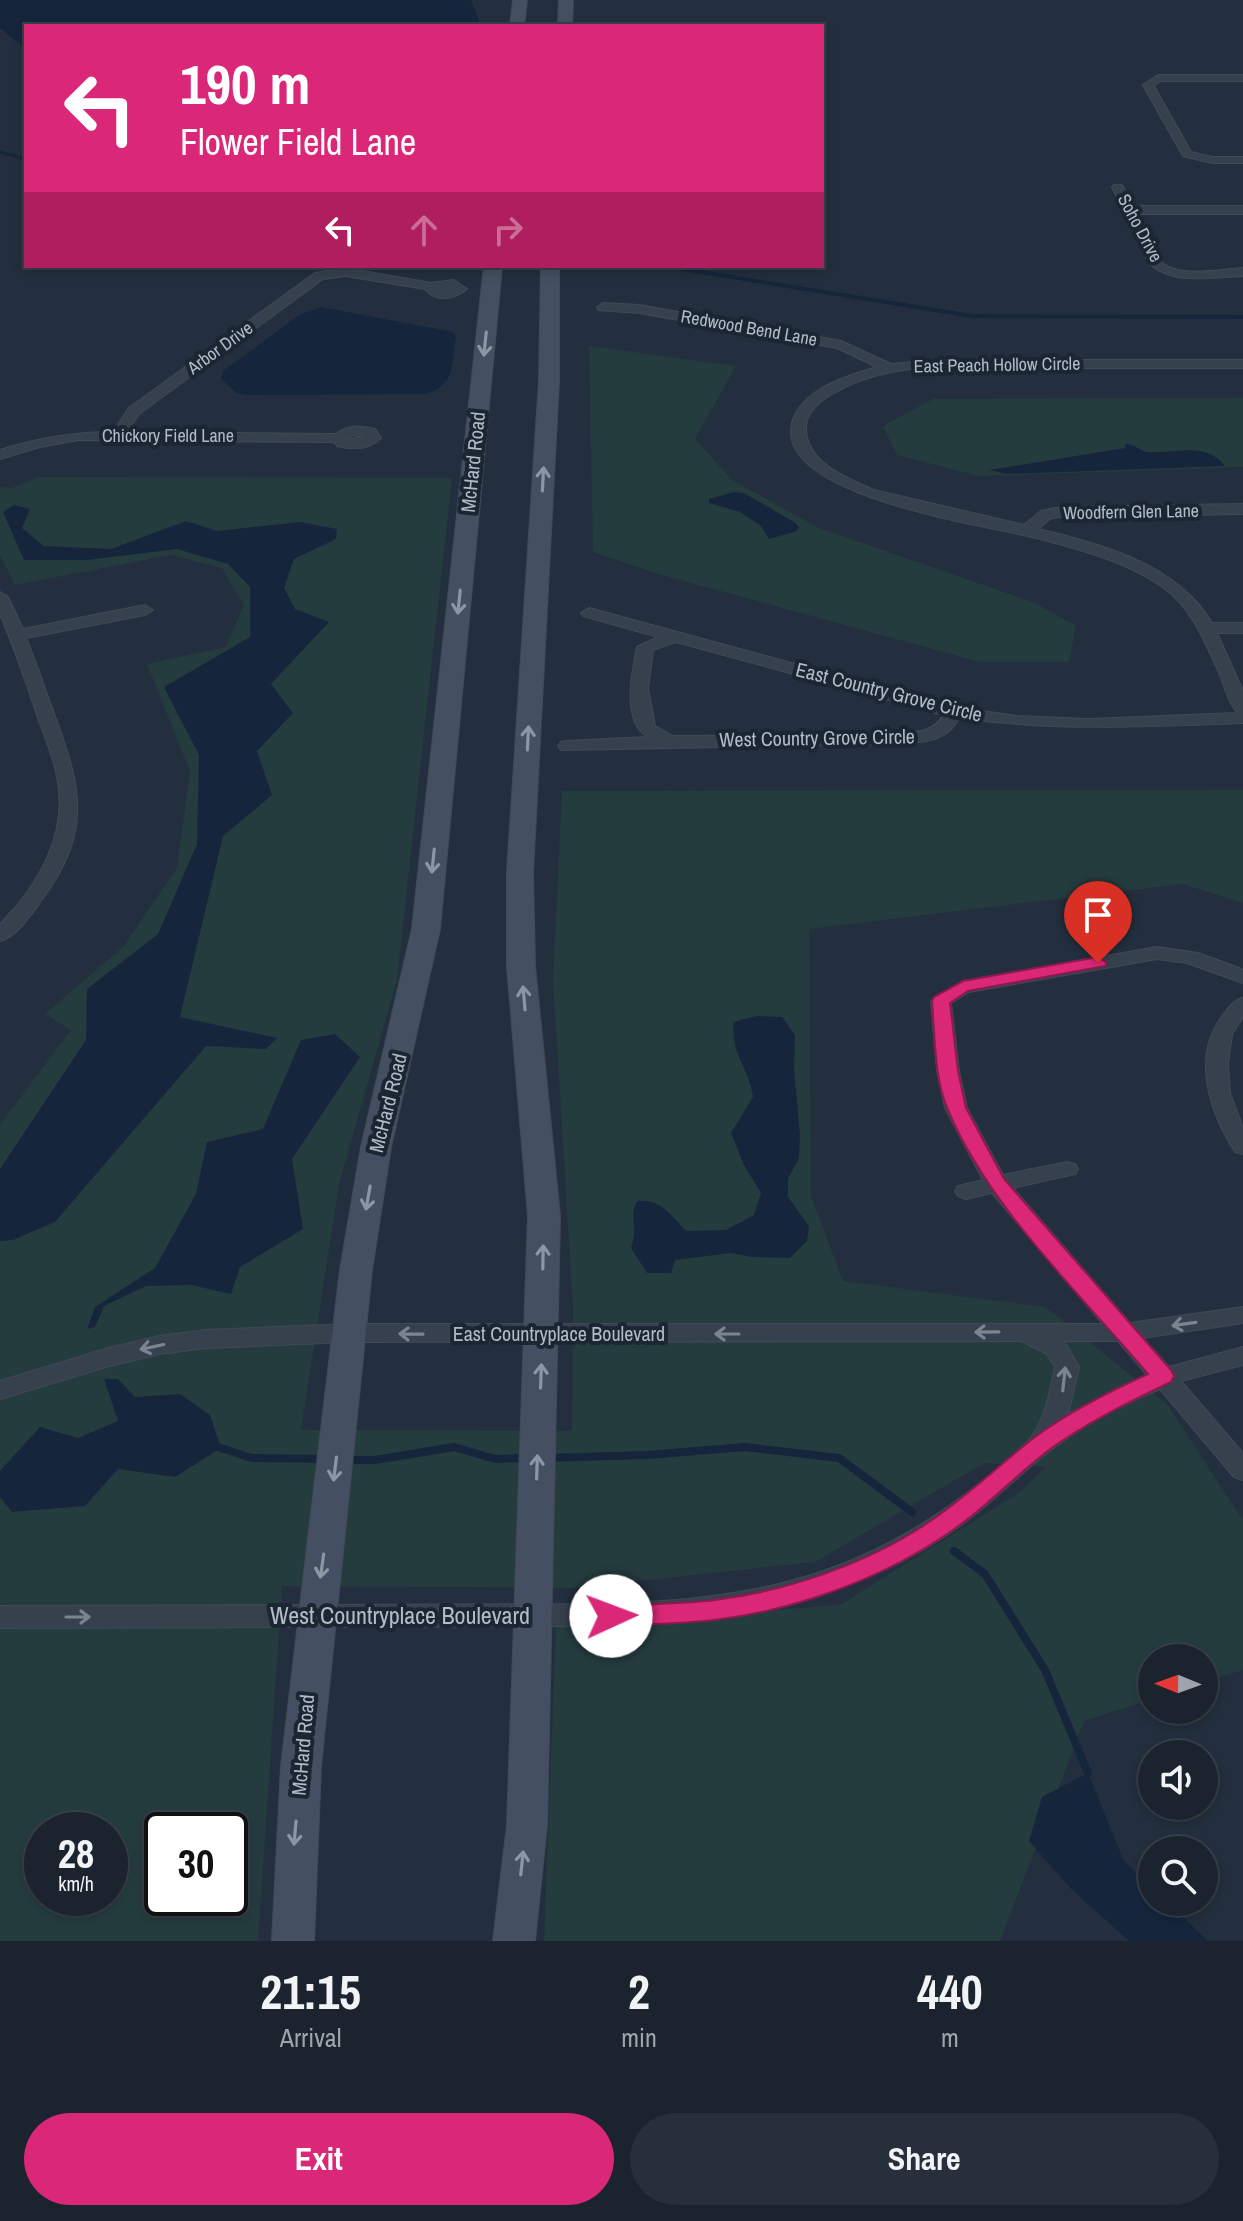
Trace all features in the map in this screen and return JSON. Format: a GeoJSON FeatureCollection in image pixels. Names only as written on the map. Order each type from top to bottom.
{"type":"FeatureCollection","features":[{"type":"Feature","properties":{"kind":"main road"},"geometry":{"type":"LineString","coordinates":[[517,24],[520,0]]}},
{"type":"Feature","properties":{"kind":"main road"},"geometry":{"type":"LineString","coordinates":[[565,24],[566,0]]}},
{"type":"Feature","properties":{"kind":"main road","name":"McHard Road"},"geometry":{"type":"LineString","coordinates":[[293,1941],[293,1860],[315,1616],[362,1233],[376,1146],[418,983],[426,929],[493,268]]}},
{"type":"Feature","properties":{"kind":"main road"},"geometry":{"type":"LineString","coordinates":[[514,1941],[527,1825],[544,1216],[521,966],[520,872],[549,381],[550,268]]}},
{"type":"Feature","properties":{"kind":"street"},"geometry":{"type":"LineString","coordinates":[[1243,78],[1152,80],[1148,85],[1187,154],[1198,158],[1243,160]]}},
{"type":"Feature","properties":{"kind":"street","name":"Soho Drive"},"geometry":{"type":"LineString","coordinates":[[1118,187],[1154,262],[1161,269],[1176,272],[1243,272]]}},
{"type":"Feature","properties":{"kind":"street"},"geometry":{"type":"LineString","coordinates":[[1131,210],[1243,210]]}},
{"type":"Feature","properties":{"kind":"street"},"geometry":{"type":"LineString","coordinates":[[331,271],[433,287]]}},
{"type":"Feature","properties":{"kind":"street","name":"Arbor Drive"},"geometry":{"type":"LineString","coordinates":[[118,436],[124,422],[134,411],[331,271]]}},
{"type":"Feature","properties":{"kind":"street","name":"Redwood Bend Lane"},"geometry":{"type":"LineString","coordinates":[[603,307],[639,309],[841,345],[889,368]]}},
{"type":"Feature","properties":{"kind":"street","name":"East Peach Hollow Circle"},"geometry":{"type":"LineString","coordinates":[[1025,532],[869,493],[836,477],[812,460],[800,441],[799,421],[804,411],[812,401],[833,387],[889,368],[946,364],[1243,364]]}},
{"type":"Feature","properties":{"kind":"street","name":"Chickory Field Lane"},"geometry":{"type":"LineString","coordinates":[[0,455],[57,439],[118,436],[338,438]]}},
{"type":"Feature","properties":{"kind":"street","name":"Woodfern Glen Lane"},"geometry":{"type":"LineString","coordinates":[[1025,532],[1046,514],[1060,512],[1243,509]]}},
{"type":"Feature","properties":{"kind":"street"},"geometry":{"type":"LineString","coordinates":[[1025,532],[1109,554],[1140,566],[1178,590],[1206,628],[1243,709]]}},
{"type":"Feature","properties":{"kind":"street"},"geometry":{"type":"LineString","coordinates":[[0,597],[18,635],[68,786],[68,814],[55,865],[41,891],[0,935]]}},
{"type":"Feature","properties":{"kind":"street"},"geometry":{"type":"LineString","coordinates":[[18,635],[145,610]]}},
{"type":"Feature","properties":{"kind":"street","name":"East Country Grove Circle"},"geometry":{"type":"LineString","coordinates":[[589,613],[953,712],[1017,721],[1088,724],[1243,718]]}},
{"type":"Feature","properties":{"kind":"street"},"geometry":{"type":"LineString","coordinates":[[1206,628],[1243,628]]}},
{"type":"Feature","properties":{"kind":"street"},"geometry":{"type":"LineString","coordinates":[[670,741],[647,729],[642,716],[638,683],[645,647],[674,637]]}},
{"type":"Feature","properties":{"kind":"street","name":"West Country Grove Circle"},"geometry":{"type":"LineString","coordinates":[[567,746],[670,741],[894,739],[932,735],[946,726],[953,712]]}},
{"type":"Feature","properties":{"kind":"street"},"geometry":{"type":"LineString","coordinates":[[1243,977],[1183,954],[1157,953],[963,987],[941,1001],[948,1071],[956,1108],[996,1183],[1243,1470]]}},
{"type":"Feature","properties":{"kind":"street"},"geometry":{"type":"LineString","coordinates":[[1243,1004],[1222,1032],[1217,1061],[1224,1115],[1243,1147]]}},
{"type":"Feature","properties":{"kind":"street"},"geometry":{"type":"LineString","coordinates":[[966,1191],[1067,1169]]}},
{"type":"Feature","properties":{"kind":"street","name":"East Countryplace Boulevard"},"geometry":{"type":"LineString","coordinates":[[0,1390],[51,1373],[160,1345],[206,1339],[350,1333],[1126,1332],[1243,1315]]}},
{"type":"Feature","properties":{"kind":"street","name":"West Countryplace Boulevard"},"geometry":{"type":"LineString","coordinates":[[1023,1332],[1055,1347],[1067,1367],[1059,1407],[1041,1444]]}},
{"type":"Feature","properties":{"kind":"street","name":"West Countryplace Boulevard"},"geometry":{"type":"LineString","coordinates":[[0,1617],[651,1615],[715,1610],[820,1585],[880,1561],[932,1532],[972,1504],[1041,1444],[1115,1399],[1163,1376],[1243,1356]]}},
{"type":"Feature","properties":{"kind":"green space"},"geometry":{"type":"Polygon","coordinates":[[[589,346],[736,366],[695,439],[732,480],[819,528],[1035,603],[1076,626],[1069,662],[980,662],[659,574],[593,552],[589,346]]]}},
{"type":"Feature","properties":{"kind":"green space"},"geometry":{"type":"Polygon","coordinates":[[[1243,398],[1243,467],[979,476],[897,455],[883,426],[933,399],[1243,398]]]}},
{"type":"Feature","properties":{"kind":"green space"},"geometry":{"type":"Polygon","coordinates":[[[38,477],[452,478],[397,980],[339,1184],[301,1430],[572,1431],[573,1307],[553,979],[562,791],[1243,790],[1243,903],[1183,884],[809,929],[811,1196],[843,1281],[1045,1307],[1166,1403],[1243,1520],[1243,1670],[1218,1678],[1218,1644],[1138,1644],[1138,1704],[1084,1721],[1000,1941],[544,1941],[556,1627],[840,1605],[1020,1492],[1046,1467],[984,1463],[815,1562],[572,1588],[282,1586],[258,1941],[0,1941],[0,1125],[71,1030],[45,1014],[123,947],[177,868],[190,771],[147,664],[226,647],[244,605],[222,568],[171,555],[15,585],[0,555],[0,487],[12,488],[38,477]]]}},
{"type":"Feature","properties":{"kind":"water"},"geometry":{"type":"Polygon","coordinates":[[[0,0],[471,0],[480,24],[24,24],[24,47],[0,28],[0,0]]]}},
{"type":"Feature","properties":{"kind":"water"},"geometry":{"type":"Polygon","coordinates":[[[321,307],[453,332],[456,337],[447,380],[425,394],[247,395],[237,393],[221,379],[223,371],[299,315],[321,307]]]}},
{"type":"Feature","properties":{"kind":"water"},"geometry":{"type":"Polygon","coordinates":[[[1126,444],[1148,452],[1199,451],[1217,458],[1225,466],[1007,474],[989,470],[1125,448],[1126,444]]]}},
{"type":"Feature","properties":{"kind":"water"},"geometry":{"type":"Polygon","coordinates":[[[734,492],[744,493],[794,522],[799,527],[797,531],[769,539],[761,526],[740,512],[709,503],[709,499],[734,492]]]}},
{"type":"Feature","properties":{"kind":"water"},"geometry":{"type":"Polygon","coordinates":[[[14,505],[30,509],[22,528],[44,546],[111,549],[186,521],[217,531],[300,522],[337,529],[336,539],[294,559],[284,588],[295,609],[329,622],[271,684],[293,713],[257,751],[272,795],[223,836],[180,1017],[277,1038],[266,1049],[206,1046],[55,1222],[13,1240],[0,1241],[0,1169],[86,1040],[87,989],[158,934],[197,844],[199,755],[164,687],[250,637],[250,587],[228,564],[177,549],[87,560],[24,560],[3,512],[14,505]]]}},
{"type":"Feature","properties":{"kind":"water"},"geometry":{"type":"Polygon","coordinates":[[[756,1016],[782,1017],[795,1035],[794,1067],[800,1136],[799,1158],[788,1179],[788,1197],[809,1226],[807,1241],[790,1258],[731,1253],[675,1260],[671,1273],[647,1273],[631,1248],[633,1212],[637,1201],[659,1205],[686,1231],[726,1230],[754,1215],[761,1193],[744,1165],[731,1133],[753,1097],[737,1052],[734,1022],[756,1016]]]}},
{"type":"Feature","properties":{"kind":"water"},"geometry":{"type":"Polygon","coordinates":[[[335,1034],[360,1057],[292,1159],[303,1229],[240,1267],[231,1294],[191,1285],[146,1286],[104,1306],[95,1327],[87,1329],[95,1307],[155,1268],[196,1194],[207,1142],[263,1129],[301,1040],[335,1034]]]}},
{"type":"Feature","properties":{"kind":"water"},"geometry":{"type":"Polygon","coordinates":[[[104,1379],[118,1379],[135,1397],[180,1394],[210,1415],[221,1448],[175,1477],[118,1469],[85,1506],[12,1512],[0,1497],[0,1471],[40,1427],[78,1438],[118,1421],[104,1379]]]}},
{"type":"Feature","properties":{"kind":"water"},"geometry":{"type":"Polygon","coordinates":[[[1088,1773],[1124,1861],[1138,1874],[1138,1916],[1182,1916],[1208,1941],[1129,1941],[1070,1888],[1029,1841],[1042,1797],[1088,1773]]]}},
{"type":"Feature","properties":{"kind":"waterway"},"geometry":{"type":"LineString","coordinates":[[0,152],[24,158]]}},
{"type":"Feature","properties":{"kind":"waterway"},"geometry":{"type":"LineString","coordinates":[[675,268],[972,316],[1243,317]]}},
{"type":"Feature","properties":{"kind":"waterway"},"geometry":{"type":"LineString","coordinates":[[347,1460],[375,1460],[454,1447],[495,1459],[525,1458]]}},
{"type":"Feature","properties":{"kind":"waterway"},"geometry":{"type":"LineString","coordinates":[[548,1458],[647,1455],[745,1447],[839,1458],[912,1512]]}},
{"type":"Feature","properties":{"kind":"waterway"},"geometry":{"type":"LineString","coordinates":[[221,1448],[252,1458],[324,1459]]}},
{"type":"Feature","properties":{"kind":"waterway"},"geometry":{"type":"LineString","coordinates":[[954,1551],[985,1574],[1045,1670],[1088,1773]]}},
{"type":"Feature","properties":{"kind":"route"},"geometry":{"type":"LineString","coordinates":[[611,1616],[715,1610],[820,1585],[880,1561],[932,1532],[972,1504],[1041,1444],[1115,1399],[1163,1376],[996,1183],[956,1108],[948,1071],[941,1001],[963,987],[1098,963]]}}]}
